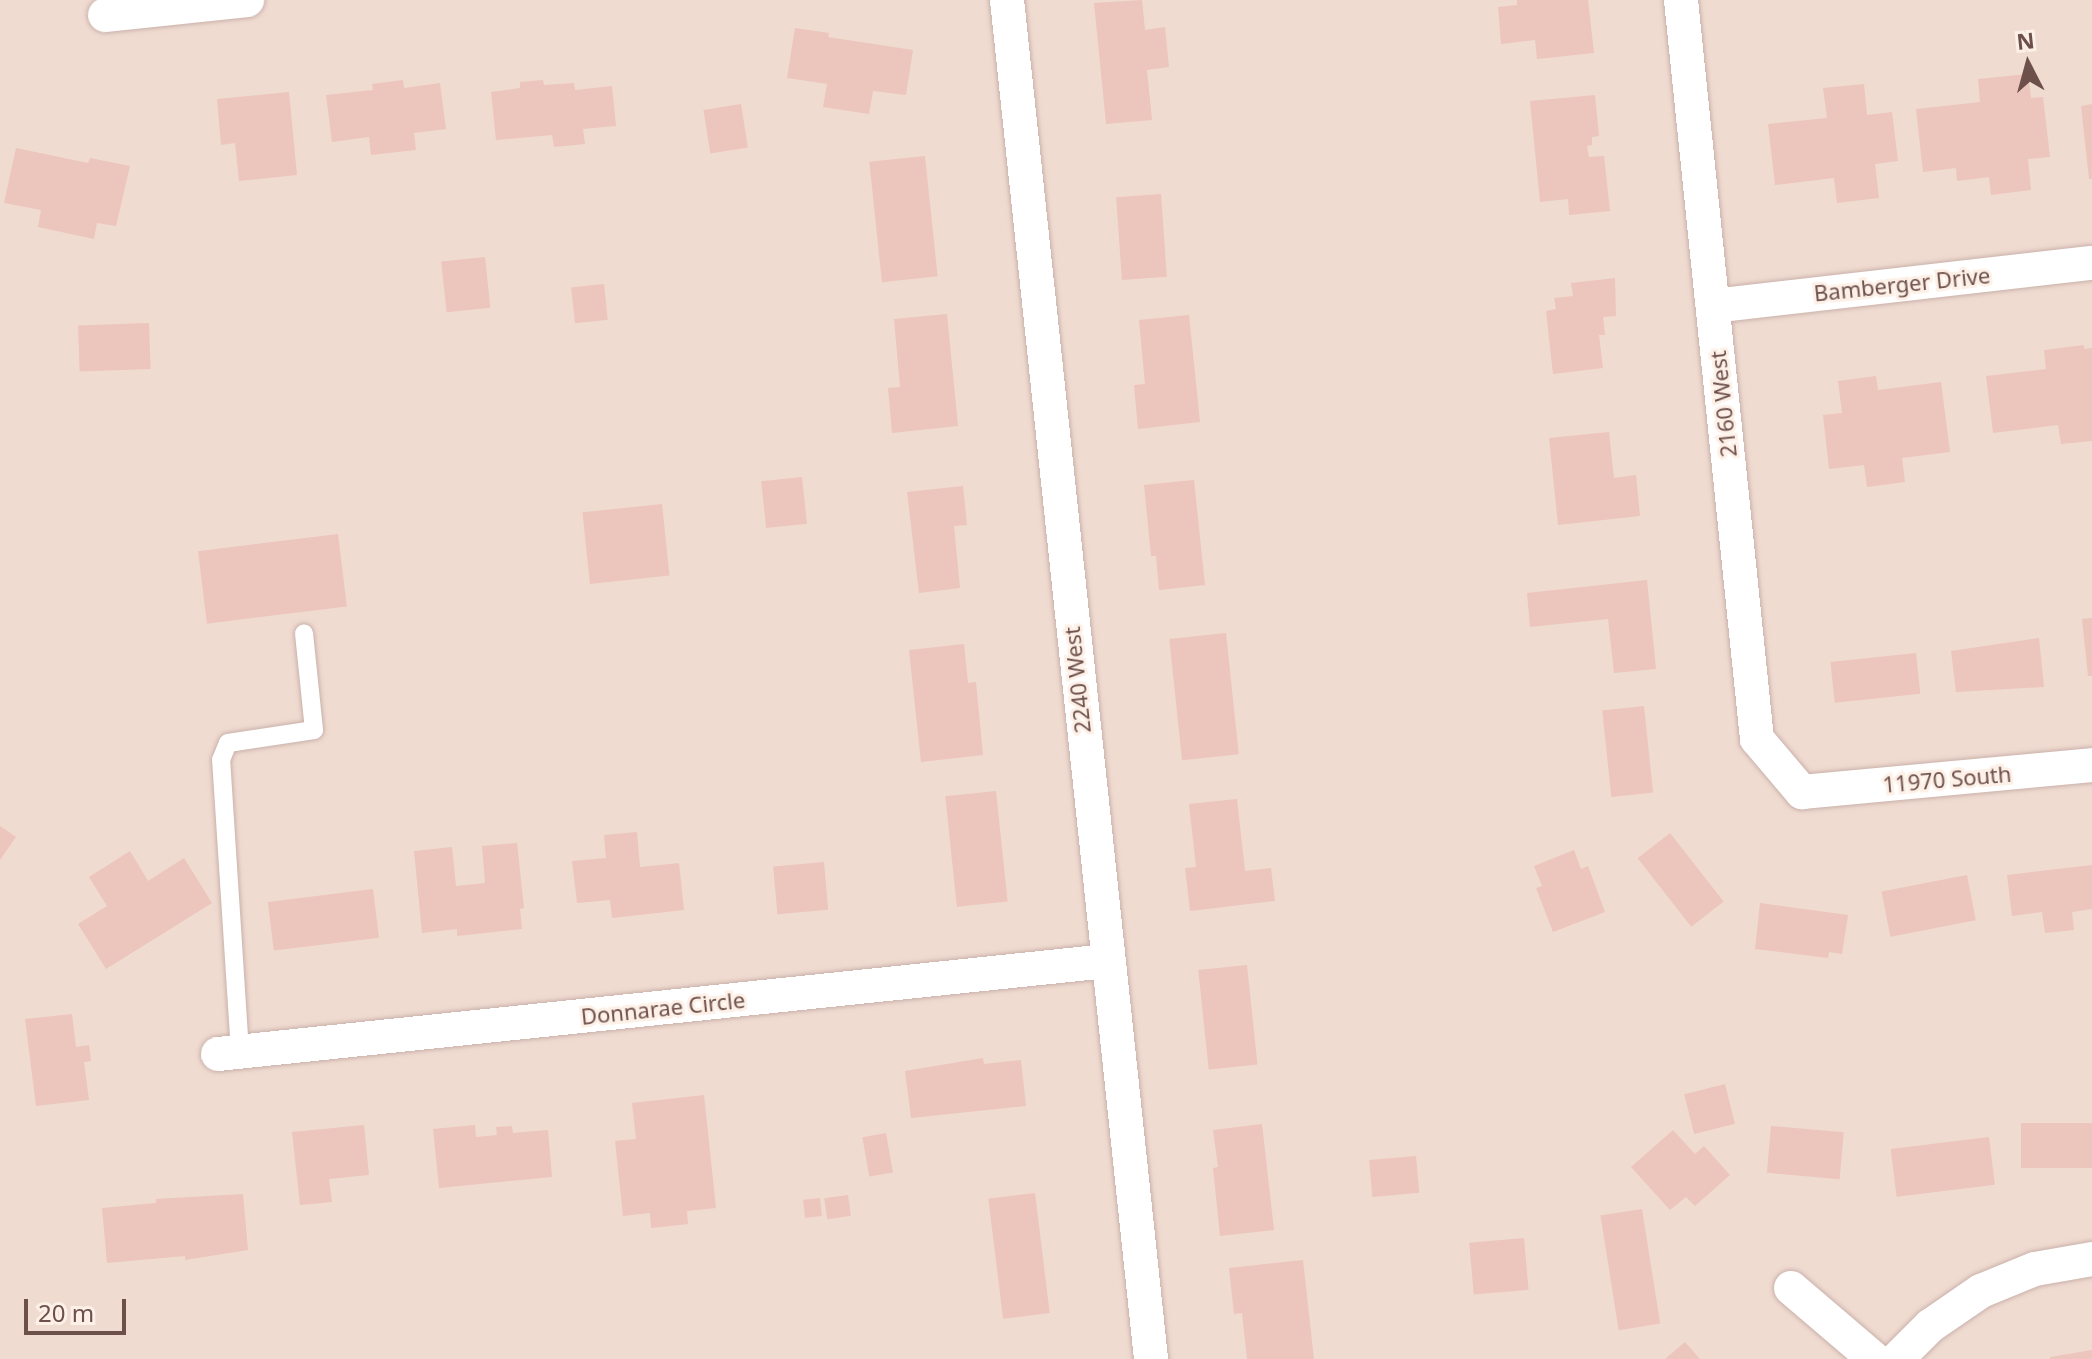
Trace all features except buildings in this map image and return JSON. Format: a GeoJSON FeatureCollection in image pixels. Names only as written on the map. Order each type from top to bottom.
{"type":"FeatureCollection","features":[{"type":"Feature","properties":{"kind":"street"},"geometry":{"type":"LineString","coordinates":[[105,15],[247,0]]}},
{"type":"Feature","properties":{"kind":"street","name":"2240 West"},"geometry":{"type":"LineString","coordinates":[[1007,0],[1151,1359]]}},
{"type":"Feature","properties":{"kind":"street","name":"2160 West"},"geometry":{"type":"LineString","coordinates":[[1681,0],[1757,739],[1802,792]]}},
{"type":"Feature","properties":{"kind":"street","name":"Bamberger Drive"},"geometry":{"type":"LineString","coordinates":[[1713,306],[2092,263]]}},
{"type":"Feature","properties":{"kind":"street","name":"11970 South"},"geometry":{"type":"LineString","coordinates":[[1802,792],[2092,765]]}},
{"type":"Feature","properties":{"kind":"street","name":"Donnarae Circle"},"geometry":{"type":"LineString","coordinates":[[229,1053],[1107,961]]}},
{"type":"Feature","properties":{"kind":"street"},"geometry":{"type":"LineString","coordinates":[[1897,1359],[1930,1326],[1981,1291],[2035,1269],[2092,1259]]}},
{"type":"Feature","properties":{"kind":"street"},"geometry":{"type":"LineString","coordinates":[[1791,1288],[1874,1359]]}},
{"type":"Feature","properties":{"kind":"lane"},"geometry":{"type":"LineString","coordinates":[[229,1053],[221,760],[228,743],[314,730],[304,634]]}},
{"type":"Feature","properties":{"kind":"shaded area"},"geometry":{"type":"Polygon","coordinates":[[[0,0],[2092,0],[2092,1359],[0,1359],[0,0]]]}}]}
